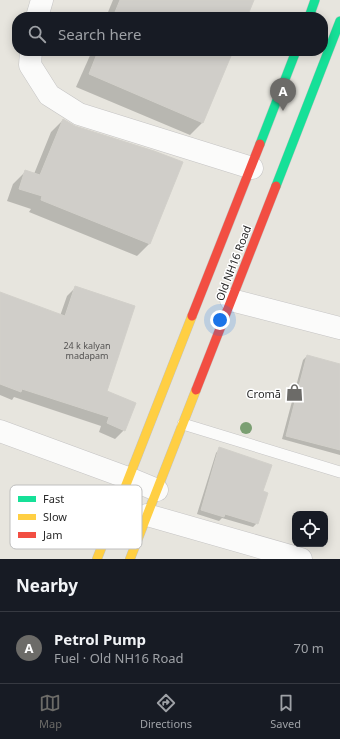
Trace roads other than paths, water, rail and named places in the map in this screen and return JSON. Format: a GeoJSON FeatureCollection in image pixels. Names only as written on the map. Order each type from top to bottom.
{"type":"FeatureCollection","features":[{"type":"Feature","properties":{"kind":"main road"},"geometry":{"type":"LineString","coordinates":[[311,12],[315,0]]}},
{"type":"Feature","properties":{"kind":"main road","name":"Old NH16 Road"},"geometry":{"type":"LineString","coordinates":[[328,51],[340,20]]}},
{"type":"Feature","properties":{"kind":"main road","name":"Old NH16 Road"},"geometry":{"type":"LineString","coordinates":[[125,485],[252,168],[294,56]]}},
{"type":"Feature","properties":{"kind":"main road","name":"Old NH16 Road"},"geometry":{"type":"LineString","coordinates":[[142,528],[326,56]]}},
{"type":"Feature","properties":{"kind":"main road","name":"Old NH16 Road"},"geometry":{"type":"LineString","coordinates":[[97,559],[101,549]]}},
{"type":"Feature","properties":{"kind":"main road","name":"Old NH16 Road"},"geometry":{"type":"LineString","coordinates":[[130,559],[134,549]]}},
{"type":"Feature","properties":{"kind":"street"},"geometry":{"type":"LineString","coordinates":[[38,12],[42,0]]}},
{"type":"Feature","properties":{"kind":"street"},"geometry":{"type":"LineString","coordinates":[[31,56],[30,64],[49,94],[79,114],[252,168]]}},
{"type":"Feature","properties":{"kind":"street"},"geometry":{"type":"LineString","coordinates":[[231,300],[340,328]]}},
{"type":"Feature","properties":{"kind":"street"},"geometry":{"type":"LineString","coordinates":[[0,431],[157,490]]}},
{"type":"Feature","properties":{"kind":"street"},"geometry":{"type":"LineString","coordinates":[[147,515],[301,559]]}},
{"type":"Feature","properties":{"kind":"lane"},"geometry":{"type":"LineString","coordinates":[[183,424],[340,472]]}},
{"type":"Feature","properties":{"kind":"place","name":"Petrol Pump"},"geometry":{"type":"Point","coordinates":[283,111]}},
{"type":"Feature","properties":{"kind":"place","name":"Cromā"},"geometry":{"type":"Point","coordinates":[294,393]}}]}
